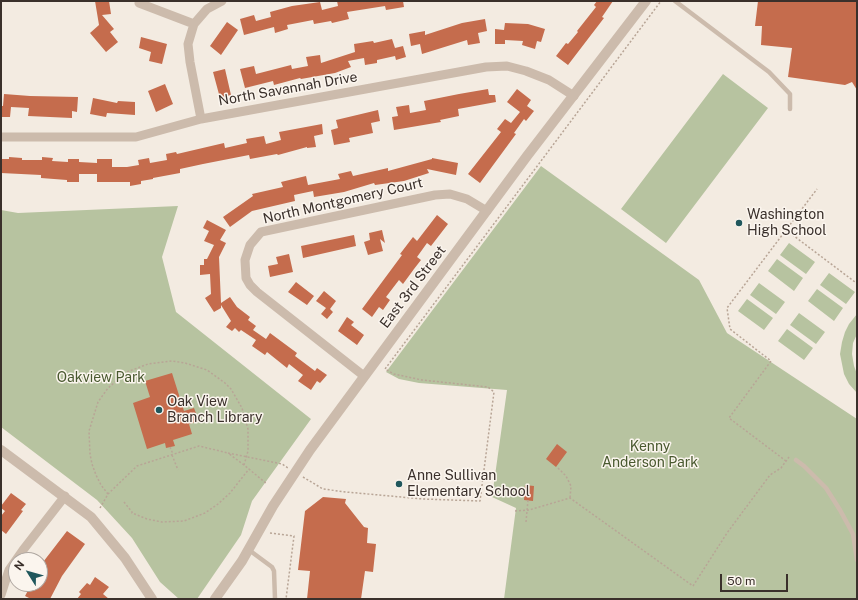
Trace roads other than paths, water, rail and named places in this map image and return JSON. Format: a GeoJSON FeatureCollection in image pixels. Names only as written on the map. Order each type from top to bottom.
{"type":"FeatureCollection","features":[{"type":"Feature","properties":{"kind":"street"},"geometry":{"type":"LineString","coordinates":[[200,119],[188,44],[194,24],[207,8],[222,1]]}},
{"type":"Feature","properties":{"kind":"street","name":"East 3rd Street"},"geometry":{"type":"LineString","coordinates":[[215,599],[249,550],[273,506],[310,450],[527,156],[646,1]]}},
{"type":"Feature","properties":{"kind":"street"},"geometry":{"type":"LineString","coordinates":[[139,3],[194,24]]}},
{"type":"Feature","properties":{"kind":"street","name":"North Savannah Drive"},"geometry":{"type":"LineString","coordinates":[[1,137],[136,138],[200,119],[486,67],[506,66],[526,71],[549,80],[574,96]]}},
{"type":"Feature","properties":{"kind":"street","name":"North Montgomery Court"},"geometry":{"type":"LineString","coordinates":[[364,376],[250,285],[246,278],[245,260],[250,245],[261,232],[435,194],[450,194],[467,199],[487,212]]}},
{"type":"Feature","properties":{"kind":"street"},"geometry":{"type":"LineString","coordinates":[[1,450],[65,496],[91,517],[125,558],[152,599]]}},
{"type":"Feature","properties":{"kind":"street"},"geometry":{"type":"LineString","coordinates":[[1,597],[5,581],[12,566],[65,496]]}},
{"type":"Feature","properties":{"kind":"lane"},"geometry":{"type":"LineString","coordinates":[[675,1],[768,72],[790,94],[790,109]]}},
{"type":"Feature","properties":{"kind":"lane"},"geometry":{"type":"LineString","coordinates":[[796,460],[826,488],[840,510],[853,534],[857,560]]}},
{"type":"Feature","properties":{"kind":"lane"},"geometry":{"type":"LineString","coordinates":[[249,550],[272,567],[274,571],[275,599]]}},
{"type":"Feature","properties":{"kind":"place","name":"Washington High School"},"geometry":{"type":"Point","coordinates":[739,223]}},
{"type":"Feature","properties":{"kind":"place","name":"Oak View Branch Library"},"geometry":{"type":"Point","coordinates":[159,410]}},
{"type":"Feature","properties":{"kind":"place","name":"Anne Sullivan Elementary School"},"geometry":{"type":"Point","coordinates":[399,484]}},
{"type":"Feature","properties":{"kind":"park label","name":"Oakview Park"},"geometry":{"type":"Point","coordinates":[101,378]}},
{"type":"Feature","properties":{"kind":"park label","name":"Kenny Anderson Park"},"geometry":{"type":"Point","coordinates":[650,456]}}]}
